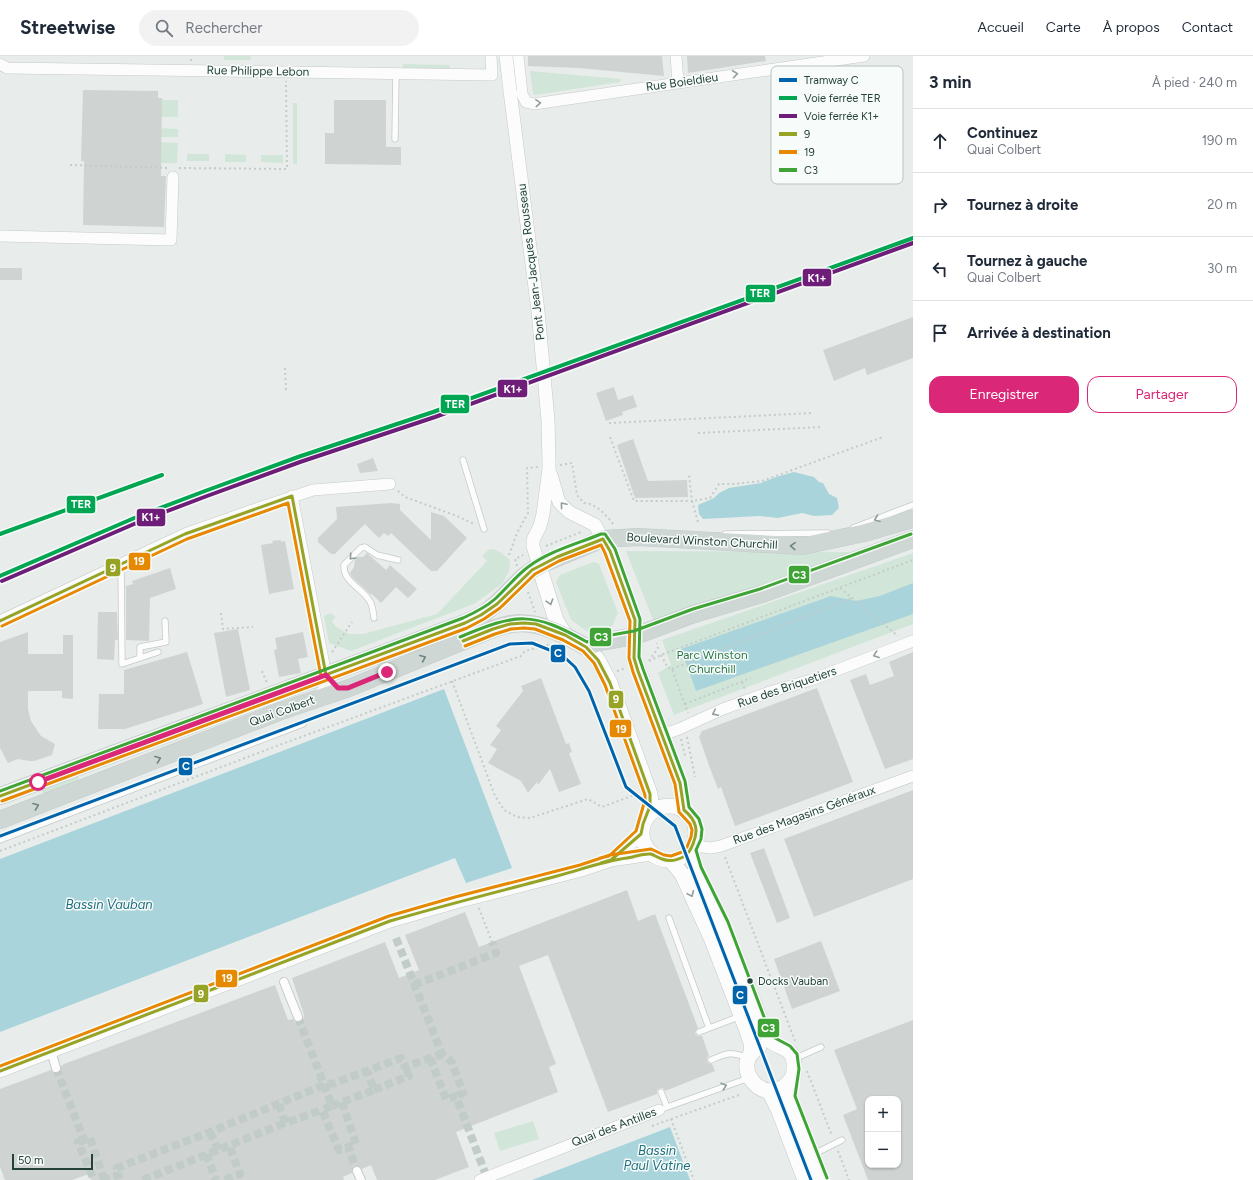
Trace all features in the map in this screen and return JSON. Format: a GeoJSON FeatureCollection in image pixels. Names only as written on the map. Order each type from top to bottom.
{"type":"FeatureCollection","features":[{"type":"Feature","properties":{"kind":"main road","name":"Boulevard Winston Churchill"},"geometry":{"type":"LineString","coordinates":[[465,623],[482,615],[496,604],[523,577],[539,566],[599,532],[638,537],[803,546],[864,533],[913,519]]}},
{"type":"Feature","properties":{"kind":"main road"},"geometry":{"type":"LineString","coordinates":[[599,532],[610,551],[635,620],[634,658],[680,784],[684,810]]}},
{"type":"Feature","properties":{"kind":"main road"},"geometry":{"type":"LineString","coordinates":[[539,566],[556,620],[557,641],[586,647],[601,642],[635,636],[694,614],[762,594],[913,539]]}},
{"type":"Feature","properties":{"kind":"main road","name":"Quai Colbert"},"geometry":{"type":"LineString","coordinates":[[0,796],[325,668],[465,623]]}},
{"type":"Feature","properties":{"kind":"main road","name":"Quai Colbert"},"geometry":{"type":"LineString","coordinates":[[0,820],[282,711],[348,688],[493,629],[518,623],[536,624],[557,641]]}},
{"type":"Feature","properties":{"kind":"main road"},"geometry":{"type":"LineString","coordinates":[[586,647],[598,660],[606,674],[650,794],[651,802],[641,834],[646,848],[650,854],[664,860],[671,861],[685,856],[692,848],[696,838],[694,822],[690,816],[684,810],[671,806],[664,806],[655,809],[648,815]]}},
{"type":"Feature","properties":{"kind":"main road"},"geometry":{"type":"LineString","coordinates":[[692,848],[696,869],[723,924],[765,1032],[771,1041],[782,1046],[797,1057],[792,1078],[790,1097],[822,1180]]}},
{"type":"Feature","properties":{"kind":"main road"},"geometry":{"type":"LineString","coordinates":[[671,861],[682,874],[712,940],[742,1016],[751,1043],[750,1056],[747,1065],[749,1077],[758,1086],[769,1091],[783,1088],[792,1078]]}},
{"type":"Feature","properties":{"kind":"main road"},"geometry":{"type":"LineString","coordinates":[[750,1056],[762,1045],[776,1044]]}},
{"type":"Feature","properties":{"kind":"main road"},"geometry":{"type":"LineString","coordinates":[[769,1091],[779,1111],[805,1180]]}},
{"type":"Feature","properties":{"kind":"street","name":"Rue Philippe Lebon"},"geometry":{"type":"LineString","coordinates":[[4,66],[25,68],[492,75],[491,56]]}},
{"type":"Feature","properties":{"kind":"street","name":"Pont Jean-Jacques Rousseau"},"geometry":{"type":"LineString","coordinates":[[506,56],[538,311],[549,429],[549,469],[543,514],[533,545]]}},
{"type":"Feature","properties":{"kind":"street","name":"Rue Boieldieu"},"geometry":{"type":"LineString","coordinates":[[518,56],[522,94],[526,102],[534,104],[771,69]]}},
{"type":"Feature","properties":{"kind":"street"},"geometry":{"type":"LineString","coordinates":[[676,56],[678,82]]}},
{"type":"Feature","properties":{"kind":"street","name":"Rue Boieldieu"},"geometry":{"type":"LineString","coordinates":[[792,66],[864,56]]}},
{"type":"Feature","properties":{"kind":"street"},"geometry":{"type":"LineString","coordinates":[[0,236],[171,240],[173,177]]}},
{"type":"Feature","properties":{"kind":"street","name":"Pont Jean-Jacques Rousseau"},"geometry":{"type":"LineString","coordinates":[[549,469],[559,502],[569,512],[599,532]]}},
{"type":"Feature","properties":{"kind":"street"},"geometry":{"type":"LineString","coordinates":[[0,622],[185,534],[292,496],[313,490],[390,484]]}},
{"type":"Feature","properties":{"kind":"street"},"geometry":{"type":"LineString","coordinates":[[292,496],[325,668],[325,687],[322,693],[314,700]]}},
{"type":"Feature","properties":{"kind":"street"},"geometry":{"type":"LineString","coordinates":[[533,545],[539,566]]}},
{"type":"Feature","properties":{"kind":"street","name":"Rue des Briquetiers"},"geometry":{"type":"LineString","coordinates":[[662,735],[682,731],[723,709],[770,692],[811,680],[910,642]]}},
{"type":"Feature","properties":{"kind":"street"},"geometry":{"type":"LineString","coordinates":[[325,668],[338,688],[348,688]]}},
{"type":"Feature","properties":{"kind":"street","name":"Rue des Magasins Généraux"},"geometry":{"type":"LineString","coordinates":[[692,848],[710,848],[720,846],[913,776]]}},
{"type":"Feature","properties":{"kind":"street"},"geometry":{"type":"LineString","coordinates":[[611,860],[641,834]]}},
{"type":"Feature","properties":{"kind":"street"},"geometry":{"type":"LineString","coordinates":[[0,1071],[390,921],[581,870],[611,860],[650,854]]}},
{"type":"Feature","properties":{"kind":"street"},"geometry":{"type":"LineString","coordinates":[[284,982],[298,1017]]}},
{"type":"Feature","properties":{"kind":"street"},"geometry":{"type":"LineString","coordinates":[[51,1051],[56,1068]]}},
{"type":"Feature","properties":{"kind":"street","name":"Quai des Antilles"},"geometry":{"type":"LineString","coordinates":[[480,1180],[663,1108]]}},
{"type":"Feature","properties":{"kind":"street"},"geometry":{"type":"LineString","coordinates":[[358,1171],[361,1180]]}},
{"type":"Feature","properties":{"kind":"lane"},"geometry":{"type":"LineString","coordinates":[[395,139],[396,73]]}},
{"type":"Feature","properties":{"kind":"lane"},"geometry":{"type":"LineString","coordinates":[[463,460],[484,529]]}},
{"type":"Feature","properties":{"kind":"lane"},"geometry":{"type":"LineString","coordinates":[[719,534],[839,533],[913,505]]}},
{"type":"Feature","properties":{"kind":"lane"},"geometry":{"type":"LineString","coordinates":[[694,540],[712,534]]}},
{"type":"Feature","properties":{"kind":"lane"},"geometry":{"type":"LineString","coordinates":[[374,618],[369,600],[347,578],[344,572],[344,565],[361,548],[365,547],[378,555],[398,560]]}},
{"type":"Feature","properties":{"kind":"lane"},"geometry":{"type":"LineString","coordinates":[[121,564],[122,664],[158,652]]}},
{"type":"Feature","properties":{"kind":"lane"},"geometry":{"type":"LineString","coordinates":[[140,658],[140,646],[166,642],[165,621]]}},
{"type":"Feature","properties":{"kind":"lane","name":"Quai Colbert"},"geometry":{"type":"LineString","coordinates":[[0,840],[303,724]]}},
{"type":"Feature","properties":{"kind":"lane"},"geometry":{"type":"LineString","coordinates":[[669,918],[709,1028]]}},
{"type":"Feature","properties":{"kind":"lane"},"geometry":{"type":"LineString","coordinates":[[699,1032],[742,1016]]}},
{"type":"Feature","properties":{"kind":"lane"},"geometry":{"type":"LineString","coordinates":[[797,1057],[821,1047]]}},
{"type":"Feature","properties":{"kind":"lane"},"geometry":{"type":"LineString","coordinates":[[711,1060],[726,1053],[750,1056]]}},
{"type":"Feature","properties":{"kind":"lane","name":"Quai des Antilles"},"geometry":{"type":"LineString","coordinates":[[663,1108],[749,1077]]}},
{"type":"Feature","properties":{"kind":"lane"},"geometry":{"type":"LineString","coordinates":[[661,1092],[663,1108]]}},
{"type":"Feature","properties":{"kind":"lane"},"geometry":{"type":"LineString","coordinates":[[812,1154],[842,1140]]}},
{"type":"Feature","properties":{"kind":"path"},"geometry":{"type":"LineString","coordinates":[[70,165],[166,168],[287,168],[286,71]]}},
{"type":"Feature","properties":{"kind":"path"},"geometry":{"type":"LineString","coordinates":[[285,368],[286,390]]}},
{"type":"Feature","properties":{"kind":"path"},"geometry":{"type":"LineString","coordinates":[[609,423],[813,413]]}},
{"type":"Feature","properties":{"kind":"path"},"geometry":{"type":"LineString","coordinates":[[698,433],[822,427]]}},
{"type":"Feature","properties":{"kind":"path"},"geometry":{"type":"LineString","coordinates":[[610,437],[634,501],[692,501],[710,498],[720,484],[762,480],[883,437]]}},
{"type":"Feature","properties":{"kind":"path"},"geometry":{"type":"LineString","coordinates":[[689,475],[692,501],[698,522]]}},
{"type":"Feature","properties":{"kind":"path"},"geometry":{"type":"LineString","coordinates":[[390,484],[405,497],[457,516],[484,529]]}},
{"type":"Feature","properties":{"kind":"path"},"geometry":{"type":"LineString","coordinates":[[607,516],[616,527]]}},
{"type":"Feature","properties":{"kind":"path"},"geometry":{"type":"LineString","coordinates":[[557,641],[542,640],[540,626],[523,577],[517,568],[515,560],[533,545],[599,532]]}},
{"type":"Feature","properties":{"kind":"path"},"geometry":{"type":"LineString","coordinates":[[606,674],[648,662],[662,655],[913,560]]}},
{"type":"Feature","properties":{"kind":"path"},"geometry":{"type":"LineString","coordinates":[[840,588],[884,624],[910,642]]}},
{"type":"Feature","properties":{"kind":"path"},"geometry":{"type":"LineString","coordinates":[[672,669],[852,598]]}},
{"type":"Feature","properties":{"kind":"path"},"geometry":{"type":"LineString","coordinates":[[221,613],[223,629],[254,627]]}},
{"type":"Feature","properties":{"kind":"path"},"geometry":{"type":"LineString","coordinates":[[325,668],[329,656],[352,622]]}},
{"type":"Feature","properties":{"kind":"path"},"geometry":{"type":"LineString","coordinates":[[0,851],[307,734],[521,656],[525,651],[557,641]]}},
{"type":"Feature","properties":{"kind":"path"},"geometry":{"type":"LineString","coordinates":[[662,655],[668,668],[672,669],[689,714]]}},
{"type":"Feature","properties":{"kind":"path"},"geometry":{"type":"LineString","coordinates":[[685,704],[751,678]]}},
{"type":"Feature","properties":{"kind":"path"},"geometry":{"type":"LineString","coordinates":[[452,681],[495,796],[504,810],[517,817],[530,818],[588,799],[602,807],[648,791]]}},
{"type":"Feature","properties":{"kind":"path"},"geometry":{"type":"LineString","coordinates":[[742,682],[744,687]]}},
{"type":"Feature","properties":{"kind":"path"},"geometry":{"type":"LineString","coordinates":[[682,731],[685,759]]}},
{"type":"Feature","properties":{"kind":"path"},"geometry":{"type":"LineString","coordinates":[[682,731],[695,777]]}},
{"type":"Feature","properties":{"kind":"path"},"geometry":{"type":"LineString","coordinates":[[725,857],[797,1057],[849,1180]]}},
{"type":"Feature","properties":{"kind":"path"},"geometry":{"type":"LineString","coordinates":[[465,900],[479,908],[492,942]]}},
{"type":"Feature","properties":{"kind":"path","name":"Quai des Antilles"},"geometry":{"type":"LineString","coordinates":[[643,1116],[647,1127],[739,1095]]}},
{"type":"Feature","properties":{"kind":"path"},"geometry":{"type":"LineString","coordinates":[[671,1119],[694,1180]]}},
{"type":"Feature","properties":{"kind":"green space"},"geometry":{"type":"Polygon","coordinates":[[[224,56],[251,56],[250,60],[224,60],[224,56]]]}},
{"type":"Feature","properties":{"kind":"green space"},"geometry":{"type":"Polygon","coordinates":[[[403,64],[450,65],[449,69],[403,68],[403,64]]]}},
{"type":"Feature","properties":{"kind":"green space"},"geometry":{"type":"Polygon","coordinates":[[[530,71],[621,79],[620,82],[535,95],[533,94],[530,71]]]}},
{"type":"Feature","properties":{"kind":"green space"},"geometry":{"type":"Polygon","coordinates":[[[160,100],[178,100],[178,117],[160,117],[160,100]]]}},
{"type":"Feature","properties":{"kind":"green space"},"geometry":{"type":"Polygon","coordinates":[[[293,103],[297,103],[297,164],[293,164],[293,103]]]}},
{"type":"Feature","properties":{"kind":"green space"},"geometry":{"type":"Polygon","coordinates":[[[159,128],[178,129],[178,137],[158,137],[159,128]]]}},
{"type":"Feature","properties":{"kind":"green space"},"geometry":{"type":"Polygon","coordinates":[[[160,142],[178,143],[177,163],[159,163],[160,142]]]}},
{"type":"Feature","properties":{"kind":"green space"},"geometry":{"type":"Polygon","coordinates":[[[187,154],[209,154],[209,161],[187,161],[187,154]]]}},
{"type":"Feature","properties":{"kind":"green space"},"geometry":{"type":"Polygon","coordinates":[[[225,154],[246,155],[246,162],[225,162],[225,154]]]}},
{"type":"Feature","properties":{"kind":"green space"},"geometry":{"type":"Polygon","coordinates":[[[261,155],[283,155],[283,163],[261,162],[261,155]]]}},
{"type":"Feature","properties":{"kind":"green space"},"geometry":{"type":"Polygon","coordinates":[[[493,549],[500,552],[510,560],[509,571],[502,584],[474,604],[351,651],[329,643],[324,616],[330,613],[336,617],[332,621],[336,627],[349,634],[363,634],[437,614],[487,561],[482,556],[488,550],[493,549]]]}},
{"type":"Feature","properties":{"kind":"green space"},"geometry":{"type":"Polygon","coordinates":[[[626,551],[849,552],[850,555],[812,569],[653,620],[626,551]]]}},
{"type":"Feature","properties":{"kind":"green space","name":"Parc Winston Churchill"},"geometry":{"type":"Polygon","coordinates":[[[913,553],[913,624],[674,715],[658,673],[671,665],[662,640],[913,553]]]}},
{"type":"Feature","properties":{"kind":"green space"},"geometry":{"type":"Polygon","coordinates":[[[593,562],[599,564],[618,613],[612,626],[588,632],[571,620],[556,582],[560,575],[593,562]]]}},
{"type":"Feature","properties":{"kind":"green space"},"geometry":{"type":"Polygon","coordinates":[[[78,776],[80,782],[44,796],[42,790],[78,776]]]}},
{"type":"Feature","properties":{"kind":"green space"},"geometry":{"type":"Polygon","coordinates":[[[533,1121],[539,1139],[500,1151],[494,1133],[533,1121]]]}},
{"type":"Feature","properties":{"kind":"water"},"geometry":{"type":"Polygon","coordinates":[[[794,472],[814,477],[819,482],[823,483],[829,494],[837,498],[839,508],[832,515],[814,516],[802,513],[778,518],[759,516],[703,519],[699,514],[698,505],[714,498],[719,493],[729,488],[761,483],[794,472]]]}},
{"type":"Feature","properties":{"kind":"water"},"geometry":{"type":"Polygon","coordinates":[[[913,583],[913,614],[696,691],[681,649],[831,596],[856,601],[880,596],[913,583]]]}},
{"type":"Feature","properties":{"kind":"water","name":"Bassin Vauban"},"geometry":{"type":"Polygon","coordinates":[[[444,689],[512,868],[466,883],[455,858],[0,1032],[0,859],[444,689]]]}},
{"type":"Feature","properties":{"kind":"water","name":"Bassin Paul Vatine"},"geometry":{"type":"Polygon","coordinates":[[[670,1127],[690,1180],[532,1180],[670,1127]]]}},
{"type":"Feature","properties":{"kind":"building"},"geometry":{"type":"Polygon","coordinates":[[[528,56],[662,56],[664,76],[579,68],[528,66],[528,56]]]}},
{"type":"Feature","properties":{"kind":"building"},"geometry":{"type":"Polygon","coordinates":[[[687,56],[765,56],[766,61],[688,73],[687,56]]]}},
{"type":"Feature","properties":{"kind":"building"},"geometry":{"type":"Polygon","coordinates":[[[83,90],[158,91],[158,98],[162,98],[161,176],[166,176],[164,227],[83,225],[84,161],[81,161],[83,90]]]}},
{"type":"Feature","properties":{"kind":"building"},"geometry":{"type":"Polygon","coordinates":[[[334,100],[386,100],[386,147],[401,147],[401,165],[325,164],[325,133],[334,133],[334,100]]]}},
{"type":"Feature","properties":{"kind":"building"},"geometry":{"type":"Polygon","coordinates":[[[0,268],[22,268],[22,280],[0,280],[0,268]]]}},
{"type":"Feature","properties":{"kind":"building"},"geometry":{"type":"Polygon","coordinates":[[[913,317],[913,358],[867,375],[865,368],[834,381],[823,350],[913,317]]]}},
{"type":"Feature","properties":{"kind":"building"},"geometry":{"type":"Polygon","coordinates":[[[614,387],[618,400],[633,395],[637,407],[622,412],[623,415],[606,421],[596,393],[614,387]]]}},
{"type":"Feature","properties":{"kind":"building"},"geometry":{"type":"Polygon","coordinates":[[[633,439],[648,481],[687,480],[688,497],[635,498],[617,445],[633,439]]]}},
{"type":"Feature","properties":{"kind":"building"},"geometry":{"type":"Polygon","coordinates":[[[373,458],[378,471],[360,473],[357,464],[373,458]]]}},
{"type":"Feature","properties":{"kind":"building"},"geometry":{"type":"Polygon","coordinates":[[[391,503],[400,504],[400,510],[431,540],[431,512],[444,516],[467,538],[437,571],[431,571],[391,533],[388,536],[384,533],[379,538],[365,524],[335,554],[331,554],[318,542],[318,538],[337,519],[336,507],[391,503]]]}},
{"type":"Feature","properties":{"kind":"building"},"geometry":{"type":"Polygon","coordinates":[[[281,540],[281,542],[285,541],[294,589],[269,594],[261,545],[273,543],[272,541],[281,540]]]}},
{"type":"Feature","properties":{"kind":"building"},"geometry":{"type":"Polygon","coordinates":[[[367,553],[386,570],[390,565],[417,589],[408,598],[396,587],[381,603],[352,577],[350,573],[354,567],[355,560],[358,557],[363,557],[367,553]]]}},
{"type":"Feature","properties":{"kind":"building"},"geometry":{"type":"Polygon","coordinates":[[[170,568],[176,589],[150,598],[149,641],[126,640],[126,586],[133,584],[132,581],[170,568]]]}},
{"type":"Feature","properties":{"kind":"building"},"geometry":{"type":"Polygon","coordinates":[[[98,612],[117,612],[118,640],[115,640],[114,660],[97,659],[98,612]]]}},
{"type":"Feature","properties":{"kind":"building"},"geometry":{"type":"Polygon","coordinates":[[[238,629],[250,690],[226,697],[214,633],[238,629]]]}},
{"type":"Feature","properties":{"kind":"building"},"geometry":{"type":"Polygon","coordinates":[[[28,632],[28,654],[63,654],[63,635],[73,635],[73,699],[62,698],[62,691],[28,691],[28,709],[31,721],[41,736],[55,744],[52,755],[34,761],[18,759],[8,763],[0,748],[0,642],[28,632]]]}},
{"type":"Feature","properties":{"kind":"building"},"geometry":{"type":"Polygon","coordinates":[[[303,632],[308,657],[298,659],[301,673],[279,677],[274,650],[277,649],[275,638],[303,632]]]}},
{"type":"Feature","properties":{"kind":"building"},"geometry":{"type":"Polygon","coordinates":[[[187,652],[203,704],[125,729],[98,729],[99,694],[124,694],[124,670],[187,652]]]}},
{"type":"Feature","properties":{"kind":"building"},"geometry":{"type":"Polygon","coordinates":[[[913,652],[913,759],[885,769],[850,680],[866,674],[870,685],[894,676],[889,662],[913,652]]]}},
{"type":"Feature","properties":{"kind":"building"},"geometry":{"type":"Polygon","coordinates":[[[541,678],[566,744],[569,743],[572,752],[569,753],[581,784],[559,792],[550,769],[538,785],[537,782],[528,793],[521,781],[488,763],[497,749],[490,745],[501,730],[496,726],[523,691],[521,686],[541,678]]]}},
{"type":"Feature","properties":{"kind":"building"},"geometry":{"type":"Polygon","coordinates":[[[817,688],[853,782],[735,826],[721,787],[718,789],[699,737],[702,731],[817,688]]]}},
{"type":"Feature","properties":{"kind":"building"},"geometry":{"type":"Polygon","coordinates":[[[913,790],[913,879],[814,917],[784,839],[913,790]]]}},
{"type":"Feature","properties":{"kind":"building"},"geometry":{"type":"Polygon","coordinates":[[[764,848],[790,918],[777,923],[750,853],[764,848]]]}},
{"type":"Feature","properties":{"kind":"building"},"geometry":{"type":"Polygon","coordinates":[[[627,890],[638,921],[655,914],[698,1028],[695,1031],[695,1034],[702,1036],[709,1056],[707,1061],[709,1064],[712,1064],[715,1071],[665,1091],[663,1088],[660,1088],[657,1090],[657,1094],[608,1112],[548,955],[519,966],[556,1064],[549,1067],[558,1092],[456,1132],[469,1167],[435,1180],[377,1180],[371,1165],[362,1169],[358,1166],[354,1166],[352,1173],[343,1177],[344,1180],[91,1180],[89,1174],[72,1180],[5,1180],[0,1167],[0,1089],[51,1070],[54,1073],[58,1073],[61,1070],[61,1066],[64,1064],[275,985],[288,1020],[293,1019],[295,1022],[300,1022],[303,1020],[304,1015],[292,978],[385,942],[399,978],[419,970],[405,935],[465,912],[479,947],[627,890]]]}},
{"type":"Feature","properties":{"kind":"building"},"geometry":{"type":"Polygon","coordinates":[[[821,941],[840,991],[792,1009],[774,959],[821,941]]]}},
{"type":"Feature","properties":{"kind":"building"},"geometry":{"type":"Polygon","coordinates":[[[913,1020],[913,1180],[868,1180],[843,1115],[857,1109],[834,1050],[913,1020]]]}},
{"type":"Feature","properties":{"kind":"tunnel"},"geometry":{"type":"LineString","coordinates":[[396,938],[442,1054],[452,1062],[463,1093],[456,1096]]}},
{"type":"Feature","properties":{"kind":"tunnel"},"geometry":{"type":"LineString","coordinates":[[414,985],[496,953],[492,942]]}},
{"type":"Feature","properties":{"kind":"tunnel"},"geometry":{"type":"LineString","coordinates":[[298,1017],[332,1106],[322,1110],[339,1150],[348,1147],[357,1171]]}},
{"type":"Feature","properties":{"kind":"tunnel"},"geometry":{"type":"LineString","coordinates":[[102,1180],[119,1175],[117,1168],[324,1085],[335,1083],[401,1058],[405,1067],[442,1054]]}},
{"type":"Feature","properties":{"kind":"tunnel"},"geometry":{"type":"LineString","coordinates":[[430,1058],[446,1099],[456,1096],[487,1178]]}},
{"type":"Feature","properties":{"kind":"tunnel"},"geometry":{"type":"LineString","coordinates":[[374,1090],[409,1076],[405,1067]]}},
{"type":"Feature","properties":{"kind":"tunnel"},"geometry":{"type":"LineString","coordinates":[[56,1068],[84,1140],[90,1138],[104,1179]]}},
{"type":"Feature","properties":{"kind":"tunnel"},"geometry":{"type":"LineString","coordinates":[[332,1106],[374,1090],[367,1071]]}},
{"type":"Feature","properties":{"kind":"tunnel"},"geometry":{"type":"LineString","coordinates":[[342,1102],[356,1144],[348,1147]]}},
{"type":"Feature","properties":{"kind":"tunnel"},"geometry":{"type":"LineString","coordinates":[[279,1104],[285,1123],[322,1110]]}},
{"type":"Feature","properties":{"kind":"tunnel"},"geometry":{"type":"LineString","coordinates":[[143,1180],[285,1123]]}},
{"type":"Feature","properties":{"kind":"tunnel"},"geometry":{"type":"LineString","coordinates":[[210,1132],[218,1150]]}},
{"type":"Feature","properties":{"kind":"tunnel"},"geometry":{"type":"LineString","coordinates":[[84,1140],[78,1142],[94,1180]]}},
{"type":"Feature","properties":{"kind":"tunnel"},"geometry":{"type":"LineString","coordinates":[[225,1180],[240,1174],[229,1145]]}},
{"type":"Feature","properties":{"kind":"tunnel"},"geometry":{"type":"LineString","coordinates":[[206,1154],[216,1180]]}},
{"type":"Feature","properties":{"kind":"tram line","name":"C"},"geometry":{"type":"LineString","coordinates":[[0,836],[510,644],[532,643],[562,655],[575,667],[589,691],[626,787],[675,826],[811,1180]]}},
{"type":"Feature","properties":{"kind":"rail line","name":"TER"},"geometry":{"type":"LineString","coordinates":[[0,576],[139,516],[205,491],[298,457],[433,412],[913,238]]}},
{"type":"Feature","properties":{"kind":"rail line","name":"K1+"},"geometry":{"type":"LineString","coordinates":[[2,581],[141,521],[207,496],[300,462],[435,417],[913,243]]}},
{"type":"Feature","properties":{"kind":"rail line","name":"TER"},"geometry":{"type":"LineString","coordinates":[[0,534],[162,475]]}},
{"type":"Feature","properties":{"kind":"transit line","name":"9"},"geometry":{"type":"LineString","coordinates":[[0,621],[185,534],[292,496],[326,675]]}},
{"type":"Feature","properties":{"kind":"transit line","name":"19"},"geometry":{"type":"LineString","coordinates":[[2,626],[187,539],[288,503],[321,676]]}},
{"type":"Feature","properties":{"kind":"transit line","name":"C3"},"geometry":{"type":"LineString","coordinates":[[0,791],[463,618],[480,610],[491,602],[519,574],[536,561],[563,548],[601,534],[605,534],[615,549],[640,619],[639,657],[685,781],[689,807],[699,819],[702,829],[701,839],[696,850],[701,867],[728,922],[769,1030],[775,1038],[790,1046],[797,1054],[799,1069],[795,1096],[827,1178]]}},
{"type":"Feature","properties":{"kind":"transit line","name":"C3"},"geometry":{"type":"LineString","coordinates":[[460,637],[496,623],[524,619],[538,620],[552,625],[587,642],[600,637],[634,631],[693,609],[760,589],[911,534]]}},
{"type":"Feature","properties":{"kind":"transit line","name":"9"},"geometry":{"type":"LineString","coordinates":[[0,796],[465,623],[481,615],[497,604],[532,570],[557,557],[603,539],[610,551],[635,620],[634,658],[638,671],[680,783],[684,810],[694,821],[696,830],[695,839],[691,849],[685,856],[679,859],[661,859],[648,854],[609,861],[390,921],[0,1071]]}},
{"type":"Feature","properties":{"kind":"transit line","name":"19"},"geometry":{"type":"LineString","coordinates":[[0,1066],[389,916],[455,897],[580,865],[610,855],[651,849],[664,855],[671,856],[682,852],[687,847],[692,830],[690,824],[679,812],[675,784],[633,672],[629,658],[630,621],[601,545],[559,561],[535,574],[500,608],[467,628],[2,801]]}},
{"type":"Feature","properties":{"kind":"transit line","name":"9"},"geometry":{"type":"LineString","coordinates":[[463,641],[510,624],[536,624],[565,635],[586,647],[598,660],[610,683],[650,794],[650,806],[641,834],[611,860],[601,863]]}},
{"type":"Feature","properties":{"kind":"transit line","name":"19"},"geometry":{"type":"LineString","coordinates":[[465,646],[511,629],[535,629],[563,640],[583,651],[594,663],[605,685],[645,795],[645,800],[636,831],[609,856],[600,858]]}},
{"type":"Feature","properties":{"kind":"place","name":"Docks Vauban"},"geometry":{"type":"Point","coordinates":[750,981]}},
{"type":"Feature","properties":{"kind":"route"},"geometry":{"type":"LineString","coordinates":[[38,782],[326,675],[338,688],[348,688],[387,672]]}}]}
